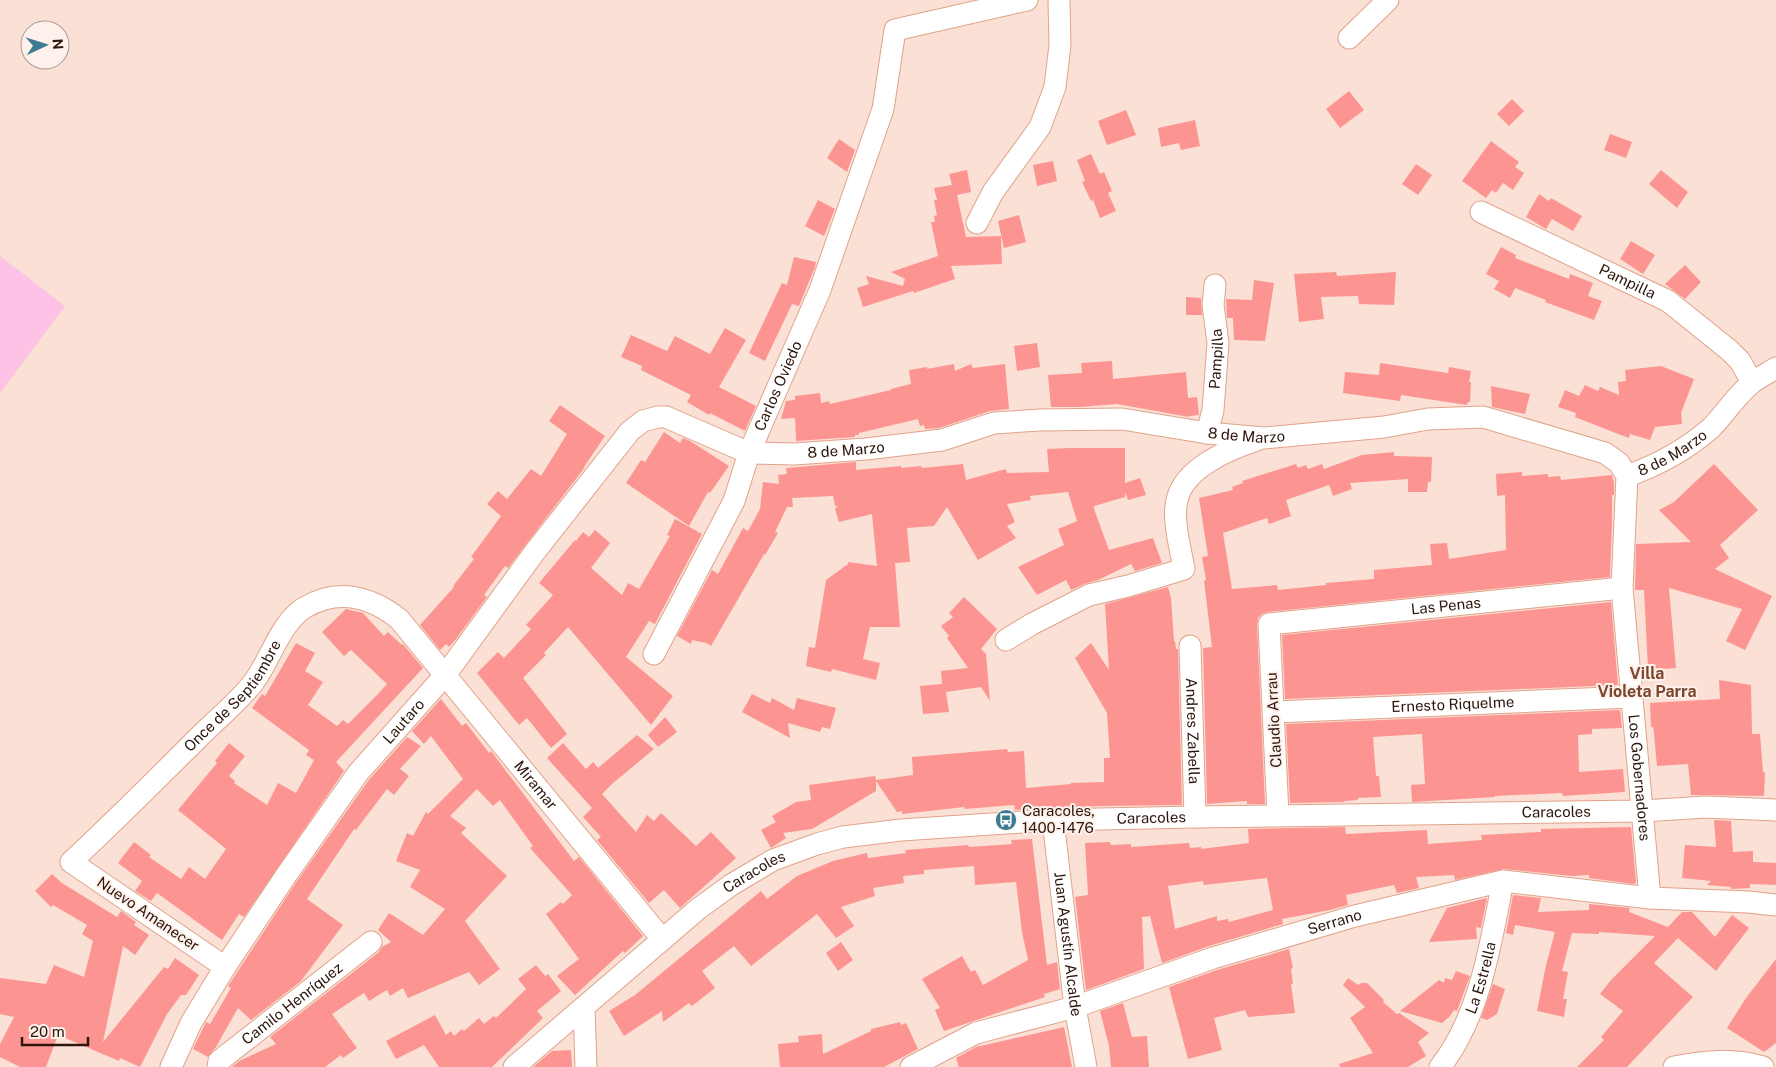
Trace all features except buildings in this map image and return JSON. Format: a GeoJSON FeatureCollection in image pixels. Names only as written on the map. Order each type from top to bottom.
{"type":"FeatureCollection","features":[{"type":"Feature","properties":{"kind":"street","name":"Carlos Oviedo"},"geometry":{"type":"LineString","coordinates":[[654,654],[734,501],[749,453],[820,290],[883,108],[895,30],[1027,0]]}},
{"type":"Feature","properties":{"kind":"street"},"geometry":{"type":"LineString","coordinates":[[977,224],[993,192],[1040,128],[1055,87],[1060,45],[1059,0]]}},
{"type":"Feature","properties":{"kind":"street"},"geometry":{"type":"LineString","coordinates":[[1349,38],[1388,0]]}},
{"type":"Feature","properties":{"kind":"street","name":"Pampilla"},"geometry":{"type":"LineString","coordinates":[[1481,212],[1668,300],[1735,356],[1752,382]]}},
{"type":"Feature","properties":{"kind":"street","name":"Pampilla"},"geometry":{"type":"LineString","coordinates":[[1207,433],[1213,410],[1218,343],[1213,305],[1215,285]]}},
{"type":"Feature","properties":{"kind":"street","name":"8 de Marzo"},"geometry":{"type":"LineString","coordinates":[[673,419],[749,453],[794,454],[866,449],[942,440],[994,423],[1040,420],[1122,419],[1207,433],[1264,438],[1384,427],[1428,419],[1482,417],[1605,452],[1619,463],[1627,476],[1651,467],[1695,441],[1712,426],[1752,382],[1776,368]]}},
{"type":"Feature","properties":{"kind":"street","name":"Lautaro"},"geometry":{"type":"LineString","coordinates":[[171,1067],[191,1022],[225,967],[358,773],[446,674],[534,553],[630,431],[636,425],[650,418],[673,419]]}},
{"type":"Feature","properties":{"kind":"street"},"geometry":{"type":"LineString","coordinates":[[1006,640],[1089,594],[1128,586],[1184,570],[1176,513],[1177,499],[1185,482],[1207,462],[1233,448],[1264,438]]}},
{"type":"Feature","properties":{"kind":"street","name":"Los Gobernadores"},"geometry":{"type":"LineString","coordinates":[[1627,476],[1622,588],[1650,898]]}},
{"type":"Feature","properties":{"kind":"street","name":"Las Penas"},"geometry":{"type":"LineString","coordinates":[[1269,624],[1622,588]]}},
{"type":"Feature","properties":{"kind":"street","name":"Once de Septiembre"},"geometry":{"type":"LineString","coordinates":[[71,862],[126,811],[253,683],[292,617],[304,608],[330,598],[358,598],[373,602],[387,609],[409,630]]}},
{"type":"Feature","properties":{"kind":"street","name":"Claudio Arrau"},"geometry":{"type":"LineString","coordinates":[[1269,624],[1278,816]]}},
{"type":"Feature","properties":{"kind":"street","name":"Miramar"},"geometry":{"type":"LineString","coordinates":[[409,630],[662,939]]}},
{"type":"Feature","properties":{"kind":"street","name":"Andres Zabella"},"geometry":{"type":"LineString","coordinates":[[1190,646],[1195,817]]}},
{"type":"Feature","properties":{"kind":"street","name":"Ernesto Riquelme"},"geometry":{"type":"LineString","coordinates":[[1274,712],[1632,696]]}},
{"type":"Feature","properties":{"kind":"street","name":"Caracoles"},"geometry":{"type":"LineString","coordinates":[[514,1067],[698,908],[730,885],[773,860],[843,837],[901,830],[1053,820],[1643,811],[1706,807],[1776,810]]}},
{"type":"Feature","properties":{"kind":"street","name":"Juan Agustín Alcalde"},"geometry":{"type":"LineString","coordinates":[[1053,820],[1075,1006],[1086,1067]]}},
{"type":"Feature","properties":{"kind":"street","name":"Nuevo Amanecer"},"geometry":{"type":"LineString","coordinates":[[71,862],[225,967]]}},
{"type":"Feature","properties":{"kind":"street","name":"Serrano"},"geometry":{"type":"LineString","coordinates":[[911,1067],[976,1033],[1075,1006],[1144,981],[1282,937],[1429,898],[1503,881],[1650,898],[1776,905]]}},
{"type":"Feature","properties":{"kind":"street","name":"La Estrella"},"geometry":{"type":"LineString","coordinates":[[1440,1067],[1449,1055],[1470,1014],[1489,954],[1503,881]]}},
{"type":"Feature","properties":{"kind":"street","name":"Camilo Henríquez"},"geometry":{"type":"LineString","coordinates":[[218,1067],[219,1061],[244,1040],[371,942]]}},
{"type":"Feature","properties":{"kind":"street"},"geometry":{"type":"LineString","coordinates":[[584,1008],[586,1067]]}},
{"type":"Feature","properties":{"kind":"street"},"geometry":{"type":"LineString","coordinates":[[1674,1067],[1712,1061],[1735,1061],[1764,1067]]}},
{"type":"Feature","properties":{"kind":"shaded area"},"geometry":{"type":"Polygon","coordinates":[[[0,256],[65,306],[0,393],[0,256]]]}},
{"type":"Feature","properties":{"kind":"place","name":"Caracoles, 1400-1476"},"geometry":{"type":"Point","coordinates":[1006,820]}},
{"type":"Feature","properties":{"kind":"district","name":"Villa Violeta Parra"},"geometry":{"type":"Point","coordinates":[1647,682]}}]}
